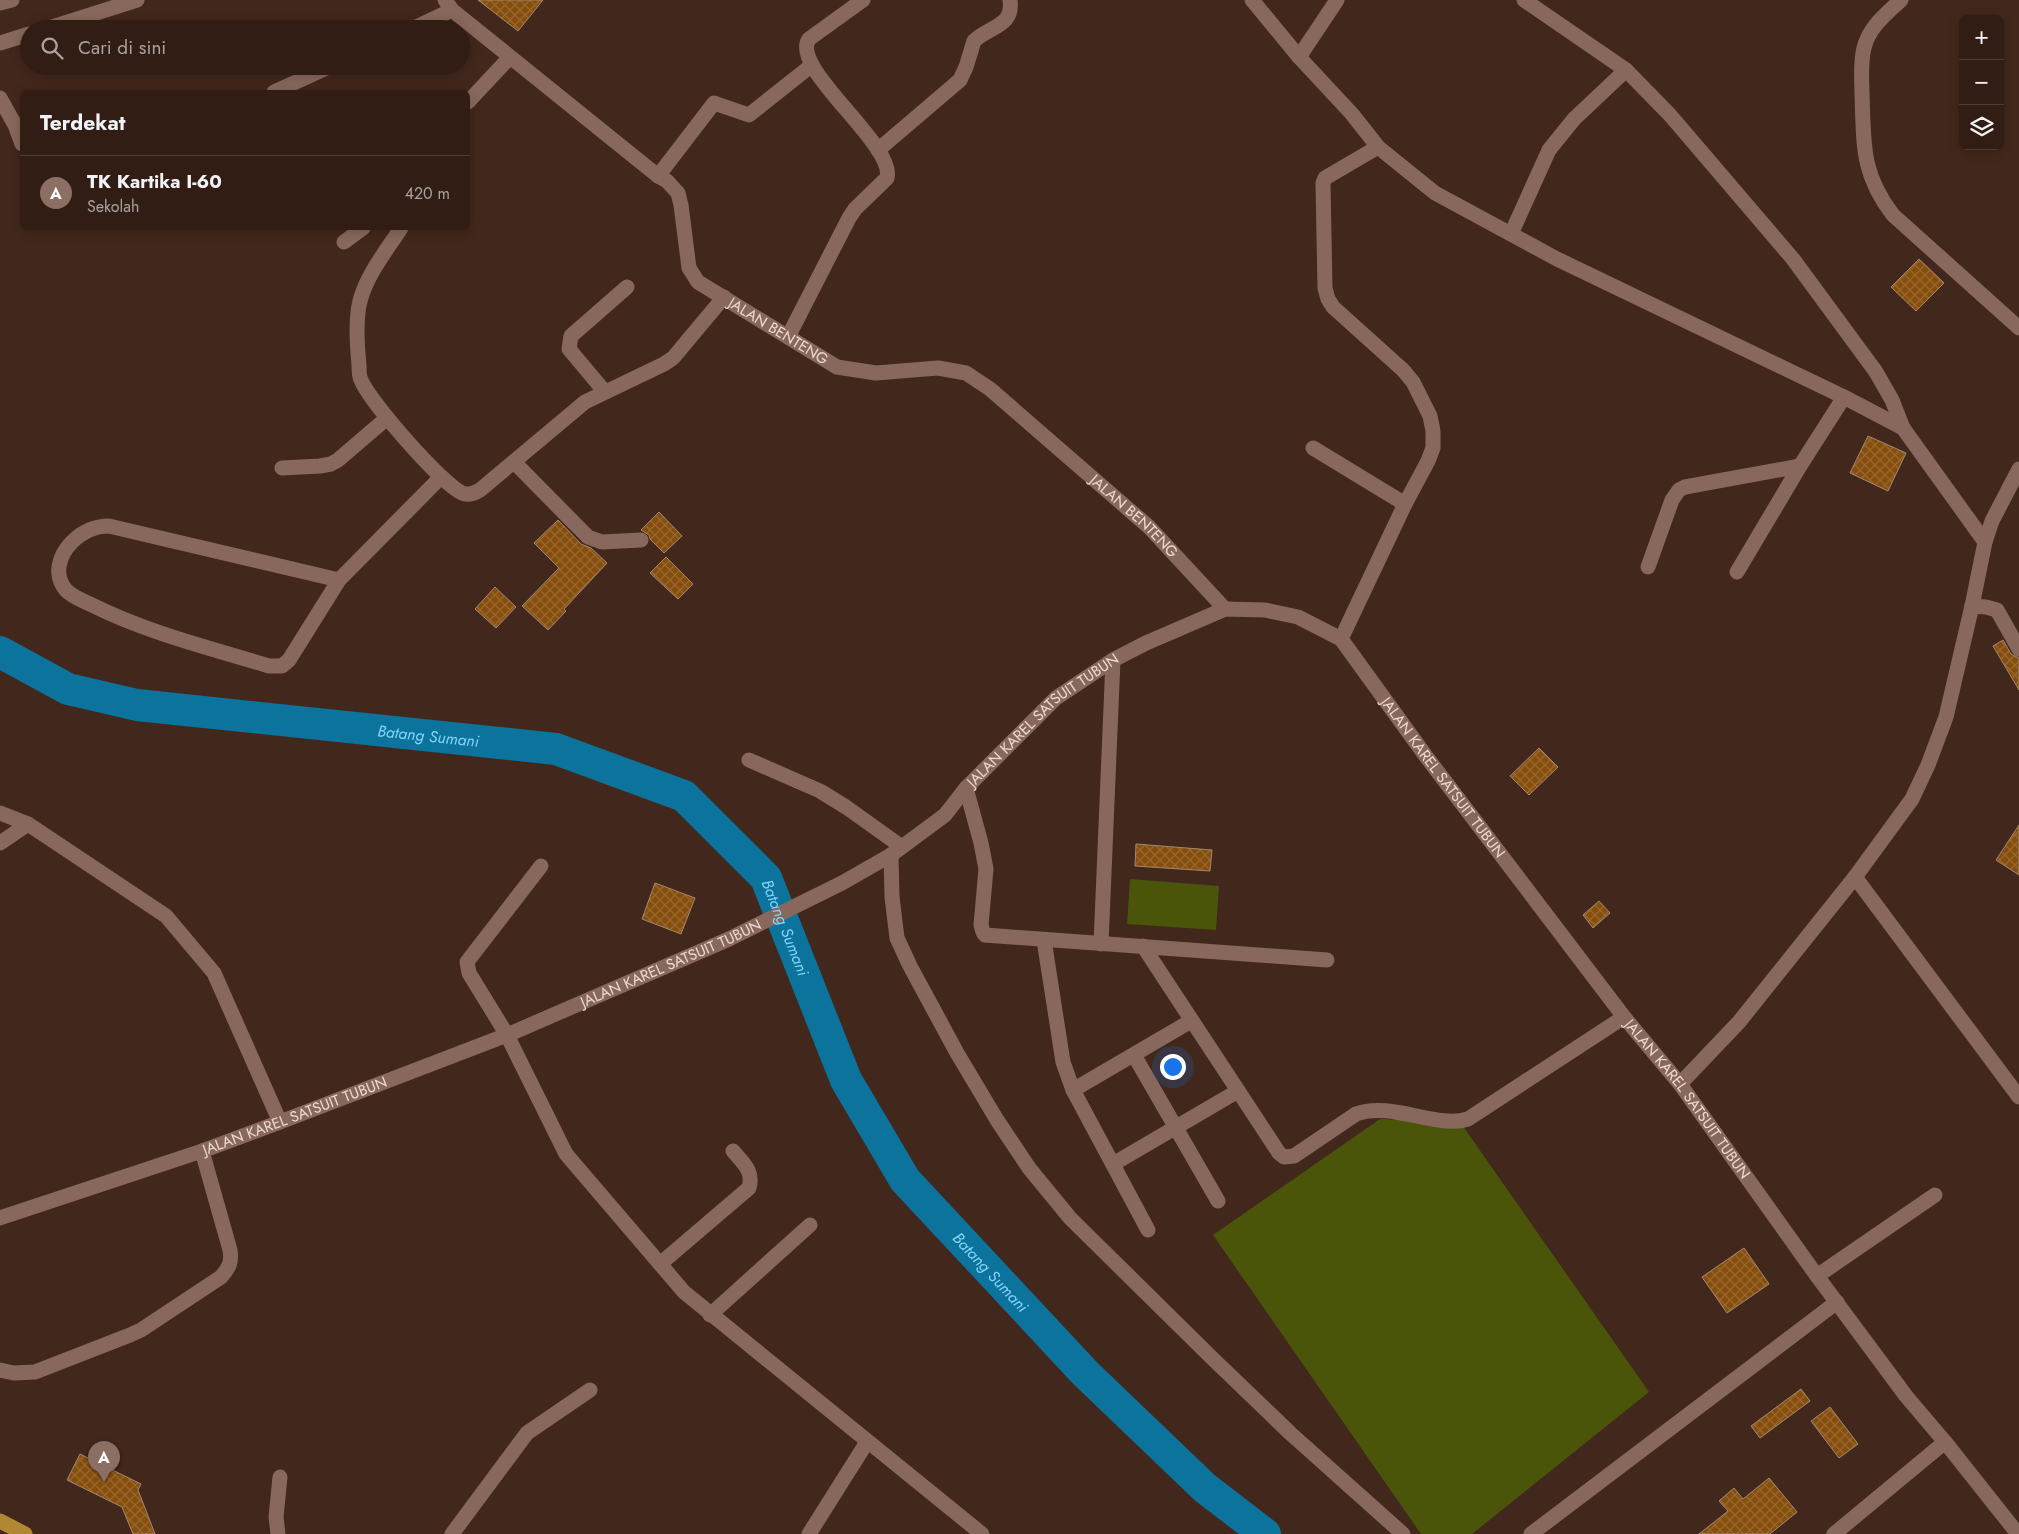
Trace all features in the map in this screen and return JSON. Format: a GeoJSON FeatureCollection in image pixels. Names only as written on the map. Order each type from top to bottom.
{"type":"FeatureCollection","features":[{"type":"Feature","properties":{"kind":"highway"},"geometry":{"type":"LineString","coordinates":[[0,1521],[25,1534]]}},
{"type":"Feature","properties":{"kind":"street"},"geometry":{"type":"LineString","coordinates":[[0,3],[12,0]]}},
{"type":"Feature","properties":{"kind":"street"},"geometry":{"type":"LineString","coordinates":[[74,20],[137,0]]}},
{"type":"Feature","properties":{"kind":"street"},"geometry":{"type":"LineString","coordinates":[[788,337],[849,218],[855,209],[887,178],[888,168],[878,150],[812,65],[807,45],[809,38],[863,0]]}},
{"type":"Feature","properties":{"kind":"street"},"geometry":{"type":"LineString","coordinates":[[878,150],[960,80],[974,41],[1010,16],[1010,0]]}},
{"type":"Feature","properties":{"kind":"street"},"geometry":{"type":"LineString","coordinates":[[1252,0],[1299,57],[1352,114],[1378,147],[1435,193],[1558,260],[1844,397],[1903,428]]}},
{"type":"Feature","properties":{"kind":"street"},"geometry":{"type":"LineString","coordinates":[[1299,57],[1337,0]]}},
{"type":"Feature","properties":{"kind":"street"},"geometry":{"type":"LineString","coordinates":[[1524,0],[1626,70],[1670,115],[1793,259],[1876,372],[1892,400],[1903,428],[1985,542]]}},
{"type":"Feature","properties":{"kind":"street"},"geometry":{"type":"LineString","coordinates":[[1901,0],[1878,21],[1864,48],[1862,63],[1864,155],[1872,179],[1882,202],[1893,215],[2019,328]]}},
{"type":"Feature","properties":{"kind":"street"},"geometry":{"type":"LineString","coordinates":[[426,20],[448,5]]}},
{"type":"Feature","properties":{"kind":"street","name":"JALAN BENTENG"},"geometry":{"type":"LineString","coordinates":[[448,5],[466,20]]}},
{"type":"Feature","properties":{"kind":"street","name":"JALAN BENTENG"},"geometry":{"type":"LineString","coordinates":[[470,23],[658,176],[667,181],[678,193],[689,268],[698,282],[837,367],[876,373],[938,368],[966,373],[990,389],[1149,528],[1225,609]]}},
{"type":"Feature","properties":{"kind":"street"},"geometry":{"type":"LineString","coordinates":[[0,43],[20,37]]}},
{"type":"Feature","properties":{"kind":"street"},"geometry":{"type":"LineString","coordinates":[[470,100],[510,57]]}},
{"type":"Feature","properties":{"kind":"street"},"geometry":{"type":"LineString","coordinates":[[658,176],[714,103],[749,115],[812,65]]}},
{"type":"Feature","properties":{"kind":"street"},"geometry":{"type":"LineString","coordinates":[[1511,234],[1549,150],[1574,119],[1626,70]]}},
{"type":"Feature","properties":{"kind":"street"},"geometry":{"type":"LineString","coordinates":[[278,90],[311,75]]}},
{"type":"Feature","properties":{"kind":"street"},"geometry":{"type":"LineString","coordinates":[[0,98],[20,140]]}},
{"type":"Feature","properties":{"kind":"street"},"geometry":{"type":"LineString","coordinates":[[1341,639],[1405,504],[1428,461],[1432,448],[1430,416],[1423,400],[1408,376],[1333,308],[1325,288],[1323,183],[1325,178],[1378,147]]}},
{"type":"Feature","properties":{"kind":"street"},"geometry":{"type":"LineString","coordinates":[[344,242],[360,230]]}},
{"type":"Feature","properties":{"kind":"street"},"geometry":{"type":"LineString","coordinates":[[400,230],[368,282],[360,300],[358,313],[361,381],[387,418],[440,477],[461,493],[474,493],[585,402],[673,358],[724,297]]}},
{"type":"Feature","properties":{"kind":"street"},"geometry":{"type":"LineString","coordinates":[[605,392],[569,349],[569,343],[571,336],[627,286]]}},
{"type":"Feature","properties":{"kind":"street"},"geometry":{"type":"LineString","coordinates":[[1736,572],[1844,397]]}},
{"type":"Feature","properties":{"kind":"street"},"geometry":{"type":"LineString","coordinates":[[282,468],[330,464],[338,460],[387,418]]}},
{"type":"Feature","properties":{"kind":"street"},"geometry":{"type":"LineString","coordinates":[[1313,448],[1405,504]]}},
{"type":"Feature","properties":{"kind":"street"},"geometry":{"type":"LineString","coordinates":[[514,462],[588,538],[602,542],[641,540]]}},
{"type":"Feature","properties":{"kind":"street"},"geometry":{"type":"LineString","coordinates":[[1648,567],[1672,500],[1679,490],[1685,487],[1800,466]]}},
{"type":"Feature","properties":{"kind":"street"},"geometry":{"type":"LineString","coordinates":[[1680,1084],[1739,1022],[1855,877],[1912,798],[1928,765],[1946,717],[1985,542],[1992,521],[2019,469]]}},
{"type":"Feature","properties":{"kind":"street"},"geometry":{"type":"LineString","coordinates":[[339,580],[109,526],[91,529],[73,540],[62,554],[58,569],[59,577],[68,592],[115,616],[275,667],[287,664],[339,580],[440,477]]}},
{"type":"Feature","properties":{"kind":"street"},"geometry":{"type":"LineString","coordinates":[[1972,606],[1996,610],[2019,649]]}},
{"type":"Feature","properties":{"kind":"street","name":"JALAN KAREL SATSUIT TUBUN"},"geometry":{"type":"LineString","coordinates":[[0,1218],[202,1151],[280,1122],[507,1035],[729,939],[842,883],[896,851],[945,815],[966,788],[1056,698],[1113,660],[1146,642],[1225,609],[1265,610],[1298,617],[1341,639],[1425,755],[1624,1017],[1680,1084],[1817,1276],[1906,1396],[1946,1442],[2018,1534]]}},
{"type":"Feature","properties":{"kind":"street"},"geometry":{"type":"LineString","coordinates":[[1101,944],[1113,660]]}},
{"type":"Feature","properties":{"kind":"street"},"geometry":{"type":"LineString","coordinates":[[749,760],[820,791],[846,807],[896,851],[892,897],[897,938],[957,1053],[997,1120],[1029,1168],[1070,1218],[1211,1357],[1290,1433],[1403,1534]]}},
{"type":"Feature","properties":{"kind":"street"},"geometry":{"type":"LineString","coordinates":[[966,788],[981,842],[986,869],[982,932],[990,936],[1327,960]]}},
{"type":"Feature","properties":{"kind":"street"},"geometry":{"type":"LineString","coordinates":[[0,813],[28,824],[166,916],[207,963],[221,986],[280,1122]]}},
{"type":"Feature","properties":{"kind":"street"},"geometry":{"type":"LineString","coordinates":[[0,843],[28,824]]}},
{"type":"Feature","properties":{"kind":"street"},"geometry":{"type":"LineString","coordinates":[[541,866],[467,962],[469,973],[507,1035],[566,1154],[691,1299],[982,1534]]}},
{"type":"Feature","properties":{"kind":"street"},"geometry":{"type":"LineString","coordinates":[[1855,877],[2019,1097]]}},
{"type":"Feature","properties":{"kind":"street"},"geometry":{"type":"LineString","coordinates":[[1044,940],[1063,1062],[1073,1090],[1148,1230]]}},
{"type":"Feature","properties":{"kind":"street"},"geometry":{"type":"LineString","coordinates":[[1143,946],[1191,1021],[1284,1157],[1290,1157],[1359,1113],[1393,1111],[1456,1122],[1468,1119],[1624,1017]]}},
{"type":"Feature","properties":{"kind":"street"},"geometry":{"type":"LineString","coordinates":[[1073,1090],[1191,1021]]}},
{"type":"Feature","properties":{"kind":"street"},"geometry":{"type":"LineString","coordinates":[[1134,1055],[1218,1201]]}},
{"type":"Feature","properties":{"kind":"street"},"geometry":{"type":"LineString","coordinates":[[1113,1164],[1238,1091]]}},
{"type":"Feature","properties":{"kind":"street"},"geometry":{"type":"LineString","coordinates":[[0,1370],[14,1373],[35,1372],[130,1335],[141,1330],[227,1270],[230,1264],[230,1250],[202,1151]]}},
{"type":"Feature","properties":{"kind":"street"},"geometry":{"type":"LineString","coordinates":[[660,1264],[749,1188],[752,1180],[751,1173],[733,1152]]}},
{"type":"Feature","properties":{"kind":"street"},"geometry":{"type":"LineString","coordinates":[[1817,1276],[1935,1196]]}},
{"type":"Feature","properties":{"kind":"street"},"geometry":{"type":"LineString","coordinates":[[710,1315],[810,1225]]}},
{"type":"Feature","properties":{"kind":"street"},"geometry":{"type":"LineString","coordinates":[[1531,1534],[1837,1302]]}},
{"type":"Feature","properties":{"kind":"street"},"geometry":{"type":"LineString","coordinates":[[452,1534],[527,1433],[590,1390]]}},
{"type":"Feature","properties":{"kind":"street"},"geometry":{"type":"LineString","coordinates":[[810,1534],[867,1442]]}},
{"type":"Feature","properties":{"kind":"street"},"geometry":{"type":"LineString","coordinates":[[1834,1534],[1946,1442]]}},
{"type":"Feature","properties":{"kind":"street"},"geometry":{"type":"LineString","coordinates":[[278,1534],[276,1517],[280,1478]]}},
{"type":"Feature","properties":{"kind":"green space"},"geometry":{"type":"Polygon","coordinates":[[[1130,879],[1219,886],[1216,930],[1127,924],[1130,879]]]}},
{"type":"Feature","properties":{"kind":"green space"},"geometry":{"type":"Polygon","coordinates":[[[1380,1119],[1460,1122],[1649,1392],[1472,1534],[1421,1534],[1213,1235],[1380,1119]]]}},
{"type":"Feature","properties":{"kind":"building"},"geometry":{"type":"Polygon","coordinates":[[[478,0],[543,0],[518,31],[478,0]]]}},
{"type":"Feature","properties":{"kind":"building"},"geometry":{"type":"Polygon","coordinates":[[[1919,259],[1944,283],[1916,311],[1891,287],[1919,259]]]}},
{"type":"Feature","properties":{"kind":"building"},"geometry":{"type":"Polygon","coordinates":[[[1868,436],[1906,453],[1888,491],[1850,473],[1868,436]]]}},
{"type":"Feature","properties":{"kind":"building"},"geometry":{"type":"Polygon","coordinates":[[[659,512],[682,536],[664,553],[650,539],[649,535],[641,530],[659,512]]]}},
{"type":"Feature","properties":{"kind":"building"},"geometry":{"type":"Polygon","coordinates":[[[558,520],[581,544],[591,548],[607,563],[564,609],[566,611],[548,630],[522,606],[559,568],[534,543],[558,520]]]}},
{"type":"Feature","properties":{"kind":"building"},"geometry":{"type":"Polygon","coordinates":[[[666,557],[693,584],[678,599],[650,573],[666,557]]]}},
{"type":"Feature","properties":{"kind":"building"},"geometry":{"type":"Polygon","coordinates":[[[495,587],[516,607],[496,628],[475,609],[495,587]]]}},
{"type":"Feature","properties":{"kind":"building"},"geometry":{"type":"Polygon","coordinates":[[[2003,640],[2011,654],[2019,658],[2019,690],[1993,646],[2003,640]]]}},
{"type":"Feature","properties":{"kind":"building"},"geometry":{"type":"Polygon","coordinates":[[[1539,748],[1558,767],[1529,795],[1510,776],[1539,748]]]}},
{"type":"Feature","properties":{"kind":"building"},"geometry":{"type":"Polygon","coordinates":[[[2019,825],[2019,875],[1996,860],[2019,825]]]}},
{"type":"Feature","properties":{"kind":"building"},"geometry":{"type":"Polygon","coordinates":[[[1136,844],[1212,850],[1210,871],[1135,866],[1136,844]]]}},
{"type":"Feature","properties":{"kind":"building"},"geometry":{"type":"Polygon","coordinates":[[[655,883],[695,898],[681,934],[642,919],[655,883]]]}},
{"type":"Feature","properties":{"kind":"building"},"geometry":{"type":"Polygon","coordinates":[[[1599,901],[1610,913],[1593,928],[1583,915],[1599,901]]]}},
{"type":"Feature","properties":{"kind":"building"},"geometry":{"type":"Polygon","coordinates":[[[1744,1248],[1769,1284],[1727,1313],[1702,1277],[1744,1248]]]}},
{"type":"Feature","properties":{"kind":"building"},"geometry":{"type":"Polygon","coordinates":[[[1801,1389],[1810,1401],[1760,1438],[1751,1426],[1801,1389]]]}},
{"type":"Feature","properties":{"kind":"building"},"geometry":{"type":"Polygon","coordinates":[[[1830,1407],[1858,1444],[1839,1458],[1811,1421],[1830,1407]]]}},
{"type":"Feature","properties":{"kind":"building"},"geometry":{"type":"Polygon","coordinates":[[[80,1454],[141,1484],[138,1490],[155,1534],[133,1534],[122,1507],[67,1480],[80,1454]]]}},
{"type":"Feature","properties":{"kind":"building"},"geometry":{"type":"Polygon","coordinates":[[[1769,1478],[1797,1512],[1770,1534],[1699,1534],[1728,1511],[1719,1501],[1734,1488],[1743,1499],[1769,1478]]]}},
{"type":"Feature","properties":{"kind":"waterway","name":"Batang Sumani"},"geometry":{"type":"LineString","coordinates":[[0,652],[68,689],[137,705],[556,749],[684,796],[766,878],[846,1080],[905,1180],[1085,1373],[1205,1488],[1265,1534]]}},
{"type":"Feature","properties":{"kind":"place","name":"TK Kartika I-60"},"geometry":{"type":"Point","coordinates":[104,1482]}}]}
